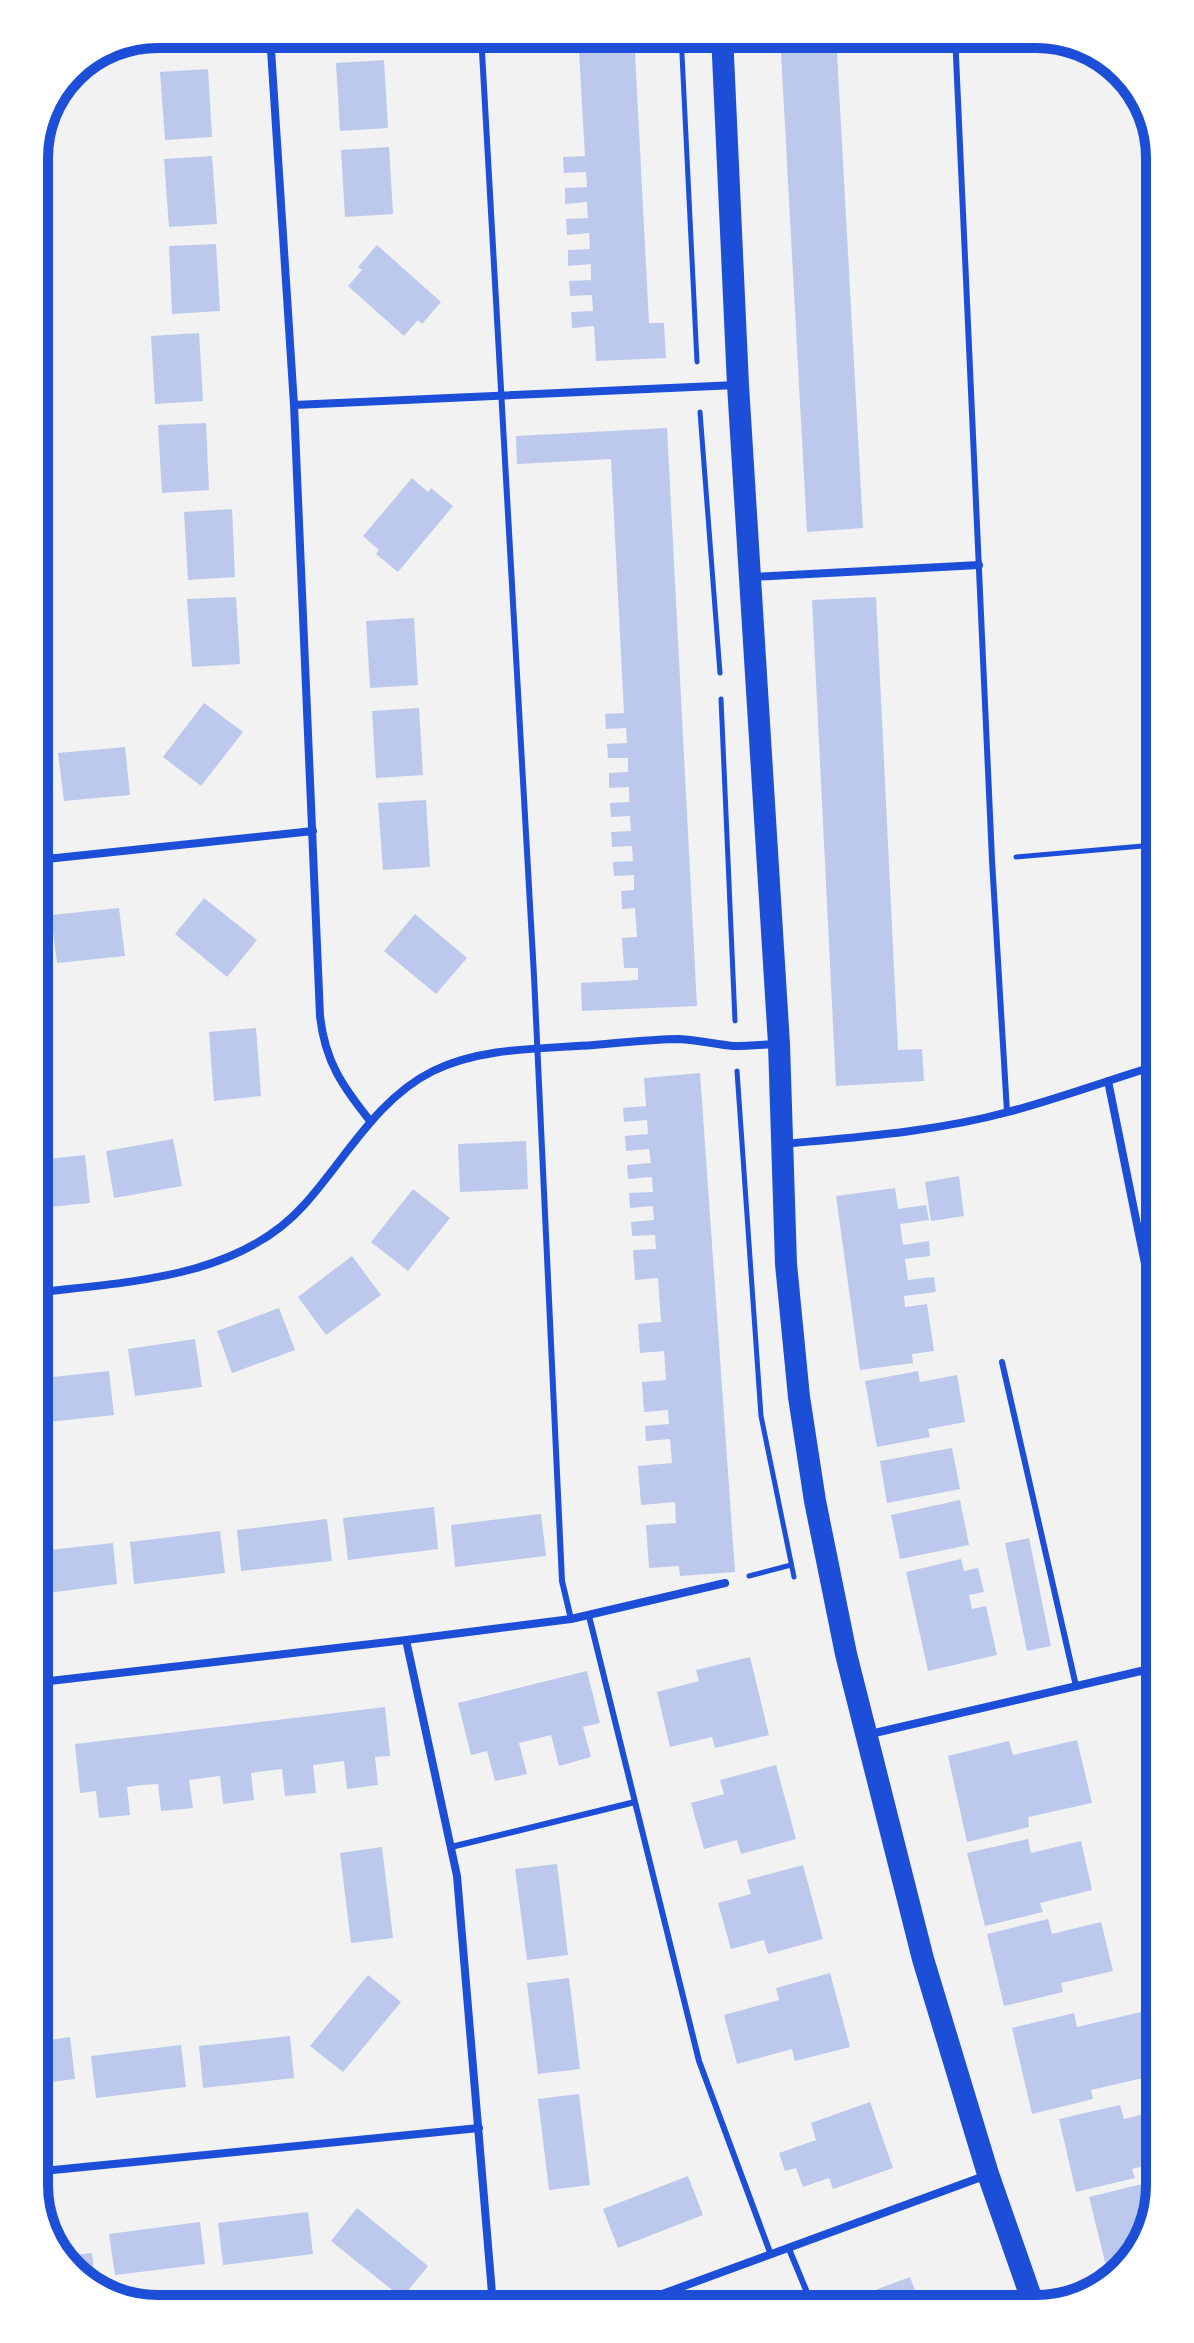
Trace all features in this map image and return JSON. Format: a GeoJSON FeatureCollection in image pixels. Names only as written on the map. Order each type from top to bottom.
{"type":"FeatureCollection","features":[{"type":"Feature","properties":{"kind":"highway"},"geometry":{"type":"LineString","coordinates":[[723,48],[738,385],[779,1044],[786,1264],[799,1397],[815,1501],[865,1735],[923,1959],[988,2174],[1030,2295]]}},
{"type":"Feature","properties":{"kind":"street"},"geometry":{"type":"LineString","coordinates":[[271,48],[294,405],[322,1037],[341,1082],[371,1122]]}},
{"type":"Feature","properties":{"kind":"street"},"geometry":{"type":"LineString","coordinates":[[294,405],[738,385]]}},
{"type":"Feature","properties":{"kind":"street"},"geometry":{"type":"LineString","coordinates":[[750,577],[979,565]]}},
{"type":"Feature","properties":{"kind":"street"},"geometry":{"type":"LineString","coordinates":[[48,859],[313,831]]}},
{"type":"Feature","properties":{"kind":"street"},"geometry":{"type":"LineString","coordinates":[[48,1291],[181,1272],[215,1262],[243,1249],[276,1230],[301,1208],[395,1097],[431,1072],[463,1059],[502,1052],[680,1039],[736,1046],[779,1044]]}},
{"type":"Feature","properties":{"kind":"street"},"geometry":{"type":"LineString","coordinates":[[782,1144],[895,1134],[1007,1112],[1146,1069]]}},
{"type":"Feature","properties":{"kind":"street"},"geometry":{"type":"LineString","coordinates":[[1108,1081],[1146,1269]]}},
{"type":"Feature","properties":{"kind":"street"},"geometry":{"type":"LineString","coordinates":[[48,1681],[571,1619],[725,1583]]}},
{"type":"Feature","properties":{"kind":"street"},"geometry":{"type":"LineString","coordinates":[[406,1640],[457,1876],[492,2295]]}},
{"type":"Feature","properties":{"kind":"street"},"geometry":{"type":"LineString","coordinates":[[865,1735],[1146,1670]]}},
{"type":"Feature","properties":{"kind":"street"},"geometry":{"type":"LineString","coordinates":[[48,2171],[479,2128]]}},
{"type":"Feature","properties":{"kind":"street"},"geometry":{"type":"LineString","coordinates":[[660,2295],[988,2174]]}},
{"type":"Feature","properties":{"kind":"lane"},"geometry":{"type":"LineString","coordinates":[[482,48],[538,1049],[562,1581],[571,1619]]}},
{"type":"Feature","properties":{"kind":"lane"},"geometry":{"type":"LineString","coordinates":[[956,48],[992,860],[1007,1112]]}},
{"type":"Feature","properties":{"kind":"lane"},"geometry":{"type":"LineString","coordinates":[[1002,1362],[1076,1686]]}},
{"type":"Feature","properties":{"kind":"lane"},"geometry":{"type":"LineString","coordinates":[[589,1616],[699,2061],[771,2255]]}},
{"type":"Feature","properties":{"kind":"lane"},"geometry":{"type":"LineString","coordinates":[[451,1847],[635,1802]]}},
{"type":"Feature","properties":{"kind":"lane"},"geometry":{"type":"LineString","coordinates":[[789,2249],[808,2295]]}},
{"type":"Feature","properties":{"kind":"path"},"geometry":{"type":"LineString","coordinates":[[682,48],[697,373]]}},
{"type":"Feature","properties":{"kind":"path"},"geometry":{"type":"LineString","coordinates":[[700,423],[721,688],[735,1019]]}},
{"type":"Feature","properties":{"kind":"path"},"geometry":{"type":"LineString","coordinates":[[992,860],[1146,846]]}},
{"type":"Feature","properties":{"kind":"path"},"geometry":{"type":"LineString","coordinates":[[725,1583],[791,1565]]}},
{"type":"Feature","properties":{"kind":"building"},"geometry":{"type":"Polygon","coordinates":[[[579,48],[635,48],[649,323],[664,323],[666,358],[596,361],[594,326],[572,328],[571,312],[593,311],[592,295],[570,296],[569,281],[591,280],[591,264],[568,266],[568,250],[590,249],[589,233],[567,235],[566,219],[588,218],[587,202],[565,204],[565,188],[587,187],[586,172],[564,173],[563,157],[585,156],[579,48]]]}},
{"type":"Feature","properties":{"kind":"building"},"geometry":{"type":"Polygon","coordinates":[[[781,48],[837,48],[863,528],[807,532],[781,48]]]}},
{"type":"Feature","properties":{"kind":"building"},"geometry":{"type":"Polygon","coordinates":[[[384,60],[388,128],[340,131],[336,63],[384,60]]]}},
{"type":"Feature","properties":{"kind":"building"},"geometry":{"type":"Polygon","coordinates":[[[208,69],[212,137],[165,140],[160,72],[208,69]]]}},
{"type":"Feature","properties":{"kind":"building"},"geometry":{"type":"Polygon","coordinates":[[[389,147],[393,214],[345,217],[341,150],[389,147]]]}},
{"type":"Feature","properties":{"kind":"building"},"geometry":{"type":"Polygon","coordinates":[[[212,156],[217,224],[169,227],[164,159],[212,156]]]}},
{"type":"Feature","properties":{"kind":"building"},"geometry":{"type":"Polygon","coordinates":[[[216,244],[220,311],[172,314],[169,246],[216,244]]]}},
{"type":"Feature","properties":{"kind":"building"},"geometry":{"type":"Polygon","coordinates":[[[377,245],[441,302],[422,324],[418,320],[404,336],[348,286],[362,270],[358,267],[377,245]]]}},
{"type":"Feature","properties":{"kind":"building"},"geometry":{"type":"Polygon","coordinates":[[[199,333],[203,401],[155,404],[151,336],[199,333]]]}},
{"type":"Feature","properties":{"kind":"building"},"geometry":{"type":"Polygon","coordinates":[[[206,423],[209,490],[162,493],[158,425],[206,423]]]}},
{"type":"Feature","properties":{"kind":"building"},"geometry":{"type":"Polygon","coordinates":[[[667,428],[697,1006],[582,1011],[581,983],[638,980],[638,968],[624,968],[622,938],[637,937],[635,908],[622,909],[621,891],[634,890],[634,875],[614,876],[613,862],[633,861],[632,846],[612,847],[611,832],[631,831],[630,816],[611,817],[610,803],[629,802],[629,787],[609,788],[609,773],[628,772],[628,758],[608,758],[607,744],[627,743],[626,728],[606,729],[605,714],[624,713],[611,459],[517,464],[516,436],[667,428]]]}},
{"type":"Feature","properties":{"kind":"building"},"geometry":{"type":"Polygon","coordinates":[[[412,478],[428,492],[431,488],[453,506],[398,572],[376,554],[379,550],[363,536],[412,478]]]}},
{"type":"Feature","properties":{"kind":"building"},"geometry":{"type":"Polygon","coordinates":[[[232,509],[235,577],[188,580],[184,512],[232,509]]]}},
{"type":"Feature","properties":{"kind":"building"},"geometry":{"type":"Polygon","coordinates":[[[236,597],[240,664],[192,667],[187,599],[236,597]]]}},
{"type":"Feature","properties":{"kind":"building"},"geometry":{"type":"Polygon","coordinates":[[[876,597],[898,1050],[922,1049],[924,1081],[836,1086],[812,600],[876,597]]]}},
{"type":"Feature","properties":{"kind":"building"},"geometry":{"type":"Polygon","coordinates":[[[414,618],[418,685],[370,688],[366,621],[414,618]]]}},
{"type":"Feature","properties":{"kind":"building"},"geometry":{"type":"Polygon","coordinates":[[[204,703],[243,732],[201,786],[163,757],[204,703]]]}},
{"type":"Feature","properties":{"kind":"building"},"geometry":{"type":"Polygon","coordinates":[[[419,708],[423,775],[376,778],[372,711],[419,708]]]}},
{"type":"Feature","properties":{"kind":"building"},"geometry":{"type":"Polygon","coordinates":[[[125,747],[130,795],[64,801],[58,753],[125,747]]]}},
{"type":"Feature","properties":{"kind":"building"},"geometry":{"type":"Polygon","coordinates":[[[426,800],[430,867],[383,870],[378,803],[426,800]]]}},
{"type":"Feature","properties":{"kind":"building"},"geometry":{"type":"Polygon","coordinates":[[[204,898],[257,940],[227,977],[175,934],[204,898]]]}},
{"type":"Feature","properties":{"kind":"building"},"geometry":{"type":"Polygon","coordinates":[[[119,908],[125,956],[57,963],[51,915],[119,908]]]}},
{"type":"Feature","properties":{"kind":"building"},"geometry":{"type":"Polygon","coordinates":[[[415,914],[467,958],[436,994],[384,951],[415,914]]]}},
{"type":"Feature","properties":{"kind":"building"},"geometry":{"type":"Polygon","coordinates":[[[256,1028],[261,1096],[214,1101],[209,1032],[256,1028]]]}},
{"type":"Feature","properties":{"kind":"building"},"geometry":{"type":"Polygon","coordinates":[[[700,1073],[735,1572],[680,1576],[679,1566],[649,1568],[646,1525],[676,1523],[675,1502],[641,1505],[638,1466],[672,1463],[670,1439],[646,1441],[645,1426],[669,1424],[668,1410],[644,1412],[642,1382],[666,1380],[664,1351],[640,1353],[638,1324],[661,1322],[658,1278],[635,1280],[633,1250],[656,1249],[655,1235],[632,1236],[631,1222],[654,1220],[653,1206],[630,1208],[629,1193],[653,1192],[652,1177],[628,1179],[627,1165],[651,1163],[649,1149],[626,1151],[625,1136],[648,1134],[647,1120],[624,1122],[623,1108],[646,1106],[644,1078],[700,1073]]]}},
{"type":"Feature","properties":{"kind":"building"},"geometry":{"type":"Polygon","coordinates":[[[173,1139],[182,1186],[114,1198],[106,1151],[173,1139]]]}},
{"type":"Feature","properties":{"kind":"building"},"geometry":{"type":"Polygon","coordinates":[[[526,1141],[528,1189],[460,1192],[458,1144],[526,1141]]]}},
{"type":"Feature","properties":{"kind":"building"},"geometry":{"type":"Polygon","coordinates":[[[85,1155],[90,1203],[48,1207],[48,1159],[85,1155]]]}},
{"type":"Feature","properties":{"kind":"building"},"geometry":{"type":"Polygon","coordinates":[[[959,1176],[964,1216],[931,1221],[925,1182],[959,1176]]]}},
{"type":"Feature","properties":{"kind":"building"},"geometry":{"type":"Polygon","coordinates":[[[895,1188],[898,1209],[926,1205],[929,1220],[900,1224],[903,1245],[929,1241],[930,1256],[905,1259],[908,1280],[934,1277],[936,1292],[904,1296],[905,1307],[927,1304],[934,1351],[912,1354],[913,1363],[860,1370],[836,1196],[895,1188]]]}},
{"type":"Feature","properties":{"kind":"building"},"geometry":{"type":"Polygon","coordinates":[[[413,1189],[450,1218],[408,1271],[371,1242],[413,1189]]]}},
{"type":"Feature","properties":{"kind":"building"},"geometry":{"type":"Polygon","coordinates":[[[352,1256],[381,1295],[326,1335],[298,1297],[352,1256]]]}},
{"type":"Feature","properties":{"kind":"building"},"geometry":{"type":"Polygon","coordinates":[[[279,1308],[295,1350],[232,1373],[217,1331],[279,1308]]]}},
{"type":"Feature","properties":{"kind":"building"},"geometry":{"type":"Polygon","coordinates":[[[195,1339],[202,1387],[135,1396],[128,1349],[195,1339]]]}},
{"type":"Feature","properties":{"kind":"building"},"geometry":{"type":"Polygon","coordinates":[[[109,1371],[114,1415],[48,1422],[48,1377],[109,1371]]]}},
{"type":"Feature","properties":{"kind":"building"},"geometry":{"type":"Polygon","coordinates":[[[918,1371],[920,1382],[957,1375],[965,1422],[928,1429],[930,1437],[877,1447],[865,1381],[918,1371]]]}},
{"type":"Feature","properties":{"kind":"building"},"geometry":{"type":"Polygon","coordinates":[[[952,1448],[960,1489],[887,1503],[880,1461],[952,1448]]]}},
{"type":"Feature","properties":{"kind":"building"},"geometry":{"type":"Polygon","coordinates":[[[960,1500],[969,1545],[900,1559],[891,1515],[960,1500]]]}},
{"type":"Feature","properties":{"kind":"building"},"geometry":{"type":"Polygon","coordinates":[[[434,1507],[438,1549],[348,1560],[343,1518],[434,1507]]]}},
{"type":"Feature","properties":{"kind":"building"},"geometry":{"type":"Polygon","coordinates":[[[541,1514],[546,1556],[455,1567],[451,1525],[541,1514]]]}},
{"type":"Feature","properties":{"kind":"building"},"geometry":{"type":"Polygon","coordinates":[[[327,1519],[332,1561],[241,1571],[237,1530],[327,1519]]]}},
{"type":"Feature","properties":{"kind":"building"},"geometry":{"type":"Polygon","coordinates":[[[220,1531],[225,1573],[134,1584],[130,1542],[220,1531]]]}},
{"type":"Feature","properties":{"kind":"building"},"geometry":{"type":"Polygon","coordinates":[[[1029,1538],[1051,1646],[1027,1651],[1005,1543],[1029,1538]]]}},
{"type":"Feature","properties":{"kind":"building"},"geometry":{"type":"Polygon","coordinates":[[[113,1543],[117,1584],[48,1593],[48,1550],[113,1543]]]}},
{"type":"Feature","properties":{"kind":"building"},"geometry":{"type":"Polygon","coordinates":[[[961,1559],[964,1571],[978,1568],[984,1592],[969,1595],[972,1609],[986,1606],[997,1655],[928,1671],[906,1572],[961,1559]]]}},
{"type":"Feature","properties":{"kind":"building"},"geometry":{"type":"Polygon","coordinates":[[[750,1657],[769,1735],[715,1748],[712,1737],[670,1747],[657,1692],[699,1681],[696,1670],[750,1657]]]}},
{"type":"Feature","properties":{"kind":"building"},"geometry":{"type":"Polygon","coordinates":[[[587,1671],[600,1723],[583,1727],[591,1757],[559,1766],[551,1735],[519,1743],[527,1774],[495,1781],[487,1751],[471,1755],[458,1703],[587,1671]]]}},
{"type":"Feature","properties":{"kind":"building"},"geometry":{"type":"Polygon","coordinates":[[[385,1707],[390,1756],[375,1757],[378,1785],[347,1789],[344,1761],[313,1765],[316,1793],[285,1796],[282,1769],[251,1773],[254,1800],[223,1804],[220,1776],[189,1780],[193,1808],[161,1811],[158,1784],[142,1785],[127,1787],[130,1815],[99,1818],[96,1791],[80,1793],[75,1744],[385,1707]]]}},
{"type":"Feature","properties":{"kind":"building"},"geometry":{"type":"Polygon","coordinates":[[[1077,1740],[1092,1803],[1028,1817],[1029,1827],[967,1842],[948,1756],[1009,1741],[1013,1755],[1077,1740]]]}},
{"type":"Feature","properties":{"kind":"building"},"geometry":{"type":"Polygon","coordinates":[[[776,1765],[796,1839],[741,1854],[737,1840],[704,1849],[691,1803],[724,1794],[720,1780],[776,1765]]]}},
{"type":"Feature","properties":{"kind":"building"},"geometry":{"type":"Polygon","coordinates":[[[1028,1839],[1031,1853],[1081,1841],[1092,1890],[1040,1903],[1043,1912],[985,1926],[967,1853],[1028,1839]]]}},
{"type":"Feature","properties":{"kind":"building"},"geometry":{"type":"Polygon","coordinates":[[[382,1847],[393,1938],[351,1943],[340,1853],[382,1847]]]}},
{"type":"Feature","properties":{"kind":"building"},"geometry":{"type":"Polygon","coordinates":[[[557,1864],[568,1955],[527,1960],[515,1869],[557,1864]]]}},
{"type":"Feature","properties":{"kind":"building"},"geometry":{"type":"Polygon","coordinates":[[[803,1865],[823,1939],[768,1954],[764,1940],[731,1949],[718,1903],[751,1894],[747,1880],[803,1865]]]}},
{"type":"Feature","properties":{"kind":"building"},"geometry":{"type":"Polygon","coordinates":[[[1048,1919],[1052,1934],[1101,1922],[1113,1971],[1061,1983],[1063,1992],[1004,2006],[987,1934],[1048,1919]]]}},
{"type":"Feature","properties":{"kind":"building"},"geometry":{"type":"Polygon","coordinates":[[[830,1973],[850,2047],[795,2061],[792,2049],[737,2064],[724,2015],[779,2000],[776,1988],[830,1973]]]}},
{"type":"Feature","properties":{"kind":"building"},"geometry":{"type":"Polygon","coordinates":[[[368,1975],[401,2002],[343,2072],[310,2046],[368,1975]]]}},
{"type":"Feature","properties":{"kind":"building"},"geometry":{"type":"Polygon","coordinates":[[[569,1978],[580,2069],[538,2074],[527,1983],[569,1978]]]}},
{"type":"Feature","properties":{"kind":"building"},"geometry":{"type":"Polygon","coordinates":[[[1141,2012],[1146,2033],[1146,2077],[1091,2090],[1093,2099],[1032,2114],[1012,2028],[1074,2013],[1077,2027],[1141,2012]]]}},
{"type":"Feature","properties":{"kind":"building"},"geometry":{"type":"Polygon","coordinates":[[[290,2036],[294,2078],[203,2088],[199,2046],[290,2036]]]}},
{"type":"Feature","properties":{"kind":"building"},"geometry":{"type":"Polygon","coordinates":[[[70,2037],[75,2079],[48,2082],[48,2040],[70,2037]]]}},
{"type":"Feature","properties":{"kind":"building"},"geometry":{"type":"Polygon","coordinates":[[[181,2045],[186,2087],[96,2098],[91,2056],[181,2045]]]}},
{"type":"Feature","properties":{"kind":"building"},"geometry":{"type":"Polygon","coordinates":[[[579,2094],[590,2185],[549,2190],[538,2099],[579,2094]]]}},
{"type":"Feature","properties":{"kind":"building"},"geometry":{"type":"Polygon","coordinates":[[[870,2102],[893,2168],[833,2189],[829,2178],[803,2187],[796,2168],[785,2171],[779,2153],[816,2140],[811,2123],[870,2102]]]}},
{"type":"Feature","properties":{"kind":"building"},"geometry":{"type":"Polygon","coordinates":[[[1120,2105],[1124,2119],[1146,2114],[1146,2166],[1132,2169],[1135,2178],[1076,2192],[1059,2119],[1120,2105]]]}},
{"type":"Feature","properties":{"kind":"building"},"geometry":{"type":"Polygon","coordinates":[[[688,2176],[703,2215],[618,2248],[603,2209],[688,2176]]]}},
{"type":"Feature","properties":{"kind":"building"},"geometry":{"type":"Polygon","coordinates":[[[1146,2183],[1144,2207],[1135,2234],[1107,2269],[1089,2197],[1146,2183]]]}},
{"type":"Feature","properties":{"kind":"building"},"geometry":{"type":"Polygon","coordinates":[[[357,2208],[428,2266],[404,2295],[398,2295],[331,2241],[357,2208]]]}},
{"type":"Feature","properties":{"kind":"building"},"geometry":{"type":"Polygon","coordinates":[[[308,2212],[313,2254],[223,2265],[218,2223],[308,2212]]]}},
{"type":"Feature","properties":{"kind":"building"},"geometry":{"type":"Polygon","coordinates":[[[200,2222],[205,2264],[115,2275],[109,2234],[200,2222]]]}},
{"type":"Feature","properties":{"kind":"building"},"geometry":{"type":"Polygon","coordinates":[[[92,2253],[94,2274],[80,2263],[73,2255],[92,2253]]]}},
{"type":"Feature","properties":{"kind":"building"},"geometry":{"type":"Polygon","coordinates":[[[910,2277],[917,2295],[862,2295],[910,2277]]]}}]}
